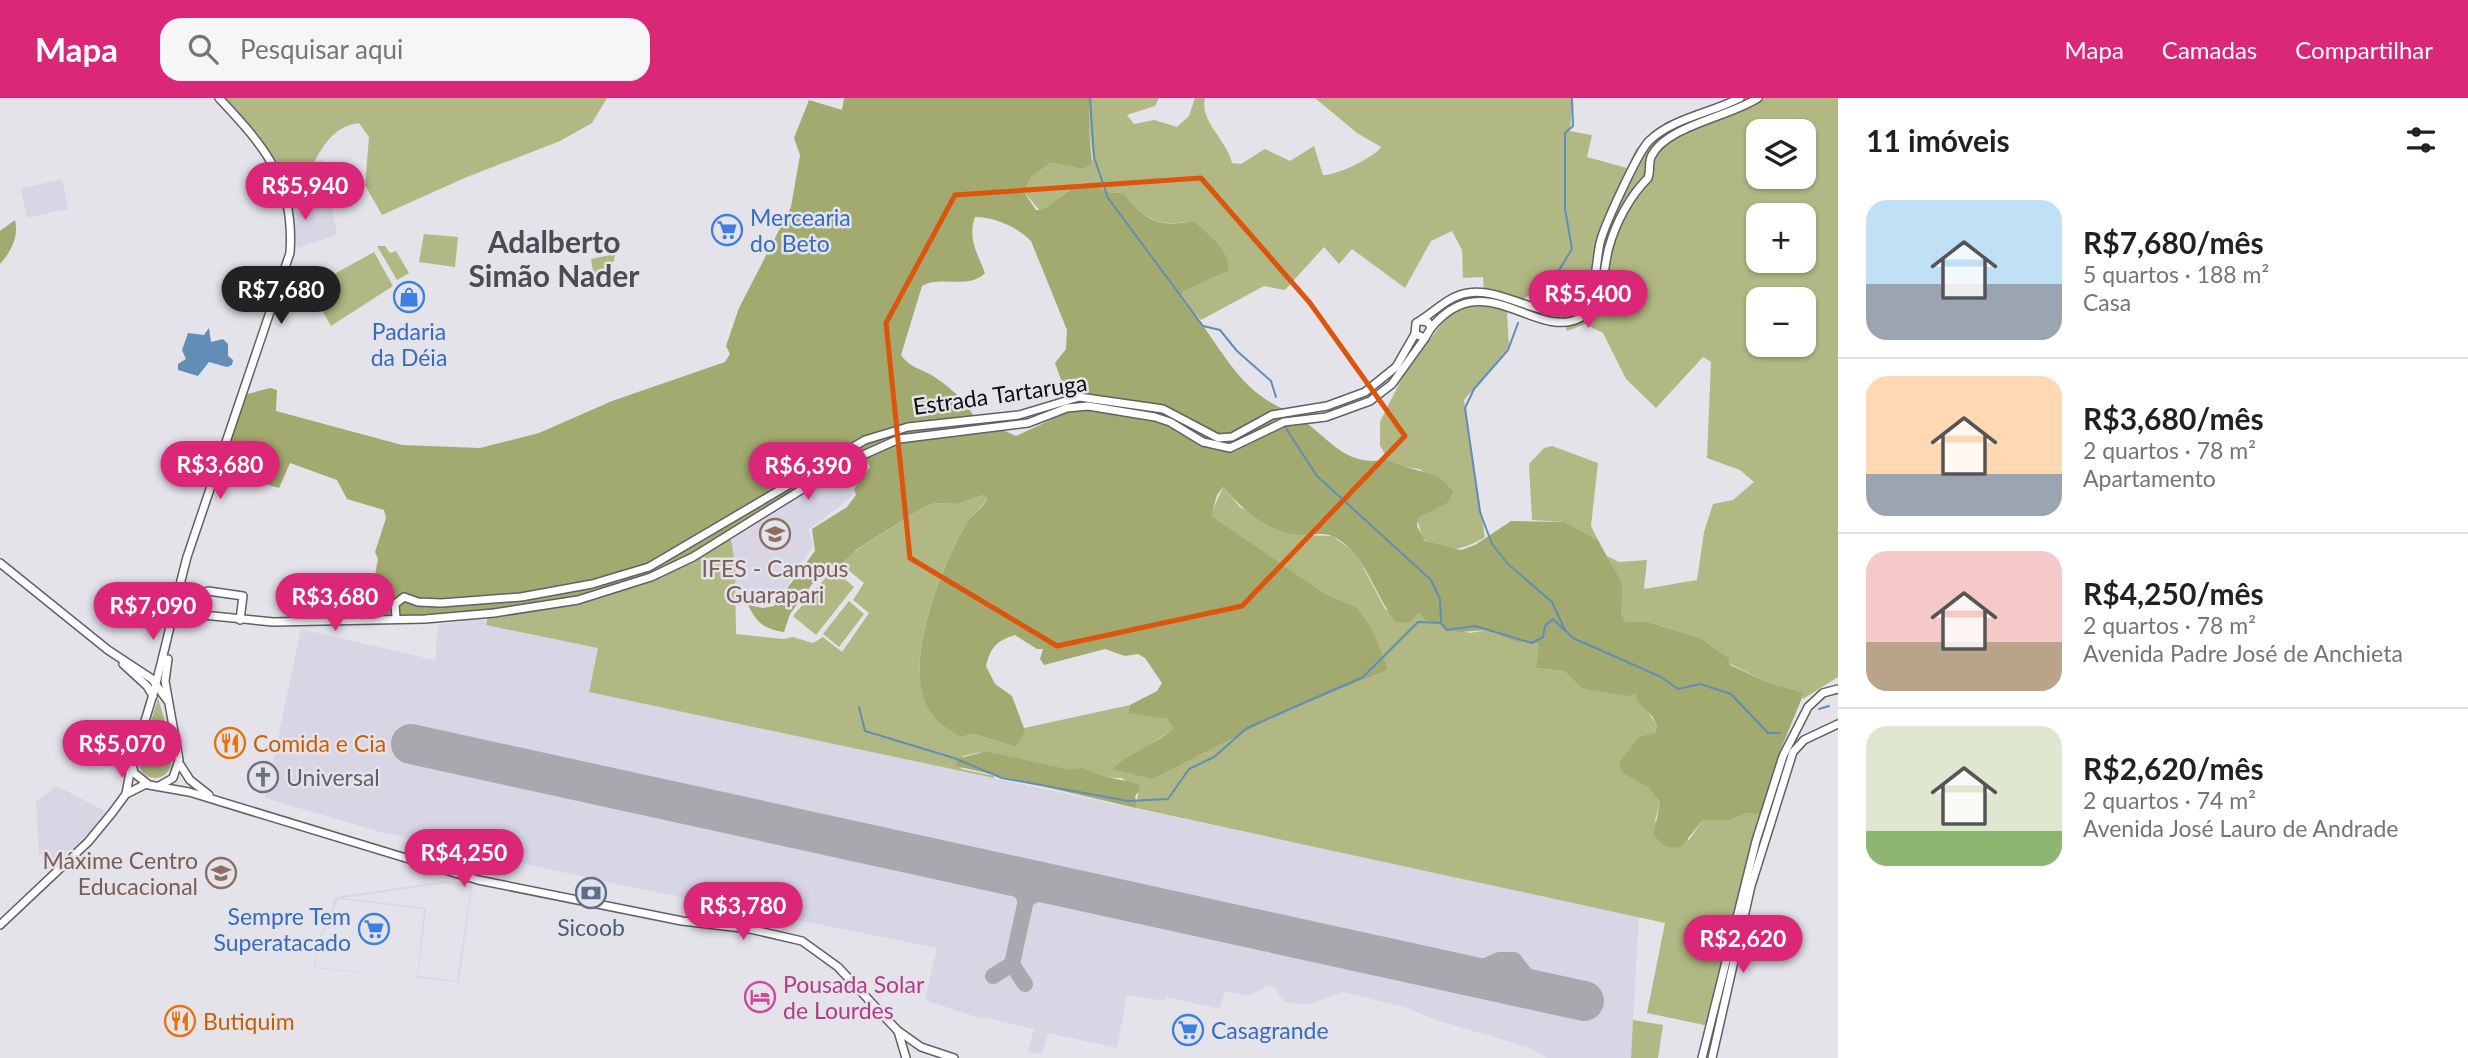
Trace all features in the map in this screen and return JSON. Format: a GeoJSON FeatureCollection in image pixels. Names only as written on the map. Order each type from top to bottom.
{"type":"FeatureCollection","features":[{"type":"Feature","properties":{"kind":"street"},"geometry":{"type":"LineString","coordinates":[[158,786],[173,778],[178,759],[165,676],[178,590],[291,244],[287,194],[277,170],[254,135],[219,98]]}},
{"type":"Feature","properties":{"kind":"street"},"geometry":{"type":"LineString","coordinates":[[1740,98],[1666,128],[1646,144],[1634,162],[1600,241],[1593,287],[1579,307],[1556,313],[1507,296],[1474,292],[1452,298],[1414,326],[1415,334],[1425,338],[1453,309],[1472,302],[1494,303],[1561,323],[1583,317],[1600,292],[1613,235],[1631,197],[1650,175],[1648,166],[1659,145],[1670,136],[1733,112],[1758,98]]}},
{"type":"Feature","properties":{"kind":"street"},"geometry":{"type":"LineString","coordinates":[[1634,162],[1642,162],[1648,166]]}},
{"type":"Feature","properties":{"kind":"street"},"geometry":{"type":"LineString","coordinates":[[1630,174],[1644,182]]}},
{"type":"Feature","properties":{"kind":"street"},"geometry":{"type":"LineString","coordinates":[[1421,321],[1428,322],[1432,328]]}},
{"type":"Feature","properties":{"kind":"street","name":"Estrada Tartaruga"},"geometry":{"type":"LineString","coordinates":[[396,618],[394,607],[398,601],[408,597],[418,602],[521,597],[592,584],[649,567],[675,555],[865,440],[908,426],[1019,415],[1079,397],[1163,409],[1218,438],[1232,437],[1272,415],[1326,406],[1365,392],[1396,367],[1415,334]]}},
{"type":"Feature","properties":{"kind":"street","name":"Estrada Tartaruga"},"geometry":{"type":"LineString","coordinates":[[175,609],[240,620],[273,622],[438,618],[578,600],[651,577],[693,557],[852,459],[899,439],[1028,423],[1067,408],[1088,406],[1156,417],[1219,447],[1239,445],[1284,422],[1326,417],[1370,401],[1402,372],[1425,338]]}},
{"type":"Feature","properties":{"kind":"street"},"geometry":{"type":"LineString","coordinates":[[0,564],[108,650],[147,686],[153,696]]}},
{"type":"Feature","properties":{"kind":"street"},"geometry":{"type":"LineString","coordinates":[[126,794],[133,754],[153,696],[175,609],[198,593],[208,591],[243,596],[240,620]]}},
{"type":"Feature","properties":{"kind":"street"},"geometry":{"type":"LineString","coordinates":[[108,650],[156,684],[167,700]]}},
{"type":"Feature","properties":{"kind":"street"},"geometry":{"type":"LineString","coordinates":[[133,666],[155,671],[163,660]]}},
{"type":"Feature","properties":{"kind":"street"},"geometry":{"type":"LineString","coordinates":[[1702,1058],[1756,841],[1783,756],[1808,707],[1823,692],[1838,689]]}},
{"type":"Feature","properties":{"kind":"street"},"geometry":{"type":"LineString","coordinates":[[1712,1058],[1751,886],[1793,752],[1804,740],[1838,723]]}},
{"type":"Feature","properties":{"kind":"street"},"geometry":{"type":"LineString","coordinates":[[229,804],[204,792],[190,780],[170,744],[157,738],[144,741],[133,754],[134,773],[146,784],[229,804],[478,880],[670,919],[790,937],[812,946],[838,967],[897,1030],[921,1046],[954,1058]]}},
{"type":"Feature","properties":{"kind":"street"},"geometry":{"type":"LineString","coordinates":[[0,925],[88,842],[126,794],[146,784]]}},
{"type":"Feature","properties":{"kind":"street"},"geometry":{"type":"LineString","coordinates":[[897,1030],[906,1058]]}},
{"type":"Feature","properties":{"kind":"highlighted area"},"geometry":{"type":"Polygon","coordinates":[[[1201,178],[1310,303],[1405,436],[1242,606],[1057,646],[910,558],[886,323],[955,195],[1201,178]]]}},
{"type":"Feature","properties":{"kind":"shaded area"},"geometry":{"type":"Polygon","coordinates":[[[323,159],[337,235],[297,248],[284,169],[323,159]]]}},
{"type":"Feature","properties":{"kind":"shaded area"},"geometry":{"type":"Polygon","coordinates":[[[62,179],[68,209],[27,218],[21,189],[62,179]]]}},
{"type":"Feature","properties":{"kind":"shaded area","name":"IFES - Campus Guarapari"},"geometry":{"type":"Polygon","coordinates":[[[860,461],[869,469],[863,484],[842,505],[809,529],[813,546],[787,586],[764,604],[738,595],[729,565],[732,539],[860,461]]]}},
{"type":"Feature","properties":{"kind":"shaded area"},"geometry":{"type":"Polygon","coordinates":[[[478,619],[598,646],[590,692],[1639,916],[1631,1058],[1548,1058],[1528,1047],[1436,1020],[1407,1008],[1343,992],[1307,1005],[1284,1002],[1275,988],[1269,985],[1248,996],[1225,991],[1220,1009],[1167,997],[1165,1001],[1127,995],[1117,1048],[1048,1033],[1042,1054],[1028,1051],[1034,1029],[983,1017],[982,1019],[925,1000],[937,948],[616,884],[377,831],[265,798],[301,629],[435,660],[438,625],[478,619]]]}},
{"type":"Feature","properties":{"kind":"shaded area"},"geometry":{"type":"Polygon","coordinates":[[[57,786],[105,811],[93,829],[57,863],[49,854],[39,855],[36,801],[57,786]]]}},
{"type":"Feature","properties":{"kind":"shaded area"},"geometry":{"type":"Polygon","coordinates":[[[446,881],[472,887],[459,982],[417,978],[424,909],[338,899],[317,948],[315,967],[412,977],[314,968],[316,948],[336,897],[446,881]],[[446,883],[343,898],[426,908],[418,976],[457,981],[471,888],[446,883]]]}},
{"type":"Feature","properties":{"kind":"green space"},"geometry":{"type":"Polygon","coordinates":[[[224,98],[607,98],[592,123],[560,141],[467,177],[382,215],[365,185],[369,137],[359,123],[334,134],[307,173],[292,184],[259,135],[224,98]]]}},
{"type":"Feature","properties":{"kind":"green space"},"geometry":{"type":"Polygon","coordinates":[[[844,98],[1090,98],[1092,163],[1083,169],[1051,163],[1032,176],[1024,192],[1036,210],[1048,207],[1074,188],[1089,182],[1107,192],[1123,193],[1146,216],[1162,223],[1194,221],[1222,249],[1228,263],[1228,271],[1183,292],[1181,297],[1232,366],[1261,396],[1299,418],[1349,455],[1373,461],[1387,459],[1431,474],[1447,484],[1453,492],[1447,503],[1418,518],[1417,526],[1425,541],[1461,550],[1475,545],[1511,521],[1565,522],[1598,540],[1620,580],[1623,590],[1621,613],[1626,622],[1648,622],[1700,638],[1729,658],[1730,665],[1769,683],[1804,693],[1778,756],[1762,815],[1747,813],[1731,820],[1703,820],[1681,847],[1665,846],[1654,834],[1660,802],[1647,787],[1622,773],[1619,763],[1639,737],[1655,733],[1657,726],[1652,716],[1637,701],[1636,693],[1631,696],[1582,689],[1564,671],[1536,668],[1539,643],[1515,642],[1488,630],[1459,632],[1426,620],[1419,613],[1409,623],[1396,622],[1361,563],[1343,543],[1328,535],[1300,535],[1267,525],[1239,504],[1223,487],[1217,495],[1211,516],[1324,593],[1356,607],[1372,629],[1388,670],[1283,713],[1153,779],[1112,769],[1174,728],[1167,719],[1128,713],[1130,705],[1157,691],[1162,683],[1145,658],[1138,654],[1125,656],[1105,649],[1044,665],[1040,659],[1043,649],[1037,649],[1015,635],[999,642],[992,649],[986,666],[995,684],[1012,696],[1025,731],[1016,747],[974,734],[960,737],[940,723],[929,710],[920,685],[920,662],[929,611],[947,561],[967,522],[985,502],[987,498],[984,495],[957,504],[935,503],[924,507],[856,550],[841,564],[824,568],[790,614],[784,632],[762,624],[748,605],[763,608],[774,606],[815,551],[812,529],[847,507],[856,495],[854,489],[870,467],[865,456],[836,468],[673,568],[630,588],[569,605],[483,617],[341,623],[353,590],[372,591],[378,559],[375,552],[386,518],[384,510],[347,499],[337,480],[290,463],[279,488],[220,471],[244,395],[270,388],[277,390],[276,411],[402,445],[480,448],[539,433],[612,401],[725,362],[730,354],[726,346],[739,308],[791,207],[800,155],[794,138],[809,100],[842,110],[844,98]],[[975,217],[972,232],[974,246],[985,273],[971,281],[937,282],[922,286],[901,355],[955,393],[968,407],[980,431],[1001,429],[1016,436],[1072,410],[1055,363],[1066,349],[1067,330],[1031,241],[1005,224],[975,217]]]}},
{"type":"Feature","properties":{"kind":"green space"},"geometry":{"type":"Polygon","coordinates":[[[1090,98],[1159,98],[1155,106],[1127,115],[1134,124],[1154,120],[1177,127],[1189,116],[1195,98],[1205,98],[1206,115],[1232,163],[1241,164],[1265,149],[1290,161],[1314,146],[1323,175],[1355,165],[1381,147],[1357,133],[1315,98],[1573,98],[1570,131],[1592,135],[1587,157],[1627,168],[1636,149],[1666,122],[1729,98],[1838,98],[1838,677],[1803,699],[1803,693],[1769,683],[1730,664],[1729,658],[1700,638],[1648,622],[1626,622],[1621,613],[1623,590],[1607,556],[1619,562],[1647,560],[1644,589],[1697,580],[1704,532],[1713,504],[1733,500],[1754,482],[1740,470],[1707,458],[1711,362],[1703,357],[1656,408],[1626,379],[1603,333],[1585,324],[1567,331],[1561,315],[1541,290],[1526,297],[1517,312],[1507,312],[1509,347],[1464,400],[1485,537],[1461,548],[1437,547],[1422,537],[1417,518],[1446,503],[1450,487],[1419,469],[1397,466],[1387,459],[1380,445],[1380,422],[1402,378],[1448,315],[1471,305],[1485,306],[1483,277],[1463,278],[1462,250],[1452,231],[1431,241],[1405,288],[1352,249],[1339,264],[1324,247],[1285,290],[1264,286],[1201,320],[1180,297],[1183,292],[1228,271],[1194,221],[1171,223],[1154,220],[1139,210],[1123,193],[1107,192],[1089,182],[1068,190],[1040,211],[1024,192],[1032,176],[1051,163],[1083,169],[1093,159],[1089,127],[1090,98]]]}},
{"type":"Feature","properties":{"kind":"green space"},"geometry":{"type":"Polygon","coordinates":[[[15,220],[13,244],[0,264],[0,231],[15,220]]]}},
{"type":"Feature","properties":{"kind":"green space"},"geometry":{"type":"Polygon","coordinates":[[[424,234],[458,237],[455,267],[419,262],[424,234]]]}},
{"type":"Feature","properties":{"kind":"green space"},"geometry":{"type":"Polygon","coordinates":[[[377,246],[385,246],[390,253],[396,251],[409,273],[397,280],[377,246]]]}},
{"type":"Feature","properties":{"kind":"green space"},"geometry":{"type":"Polygon","coordinates":[[[374,252],[393,286],[331,326],[309,288],[374,252]]]}},
{"type":"Feature","properties":{"kind":"green space"},"geometry":{"type":"Polygon","coordinates":[[[615,254],[614,261],[594,278],[591,259],[615,254]]]}},
{"type":"Feature","properties":{"kind":"green space"},"geometry":{"type":"Polygon","coordinates":[[[1552,446],[1598,463],[1591,526],[1598,540],[1565,522],[1532,520],[1529,464],[1544,448],[1552,446]]]}},
{"type":"Feature","properties":{"kind":"green space"},"geometry":{"type":"Polygon","coordinates":[[[1223,487],[1240,507],[1301,535],[1332,536],[1352,550],[1385,609],[1408,623],[1419,613],[1469,633],[1488,630],[1515,642],[1540,643],[1536,668],[1564,671],[1582,689],[1636,693],[1657,726],[1655,733],[1649,736],[1622,773],[1647,787],[1660,802],[1655,821],[1689,840],[1703,820],[1731,820],[1747,813],[1762,815],[1727,935],[1709,1026],[1647,1013],[1665,923],[1136,808],[1138,793],[1122,778],[1097,777],[986,751],[963,756],[961,769],[994,778],[589,692],[598,648],[486,625],[488,616],[569,605],[630,588],[730,533],[735,564],[736,634],[783,639],[793,637],[813,643],[823,637],[842,652],[869,613],[853,600],[864,583],[841,564],[849,555],[924,507],[935,503],[957,504],[984,495],[987,497],[985,501],[957,539],[929,611],[920,661],[920,684],[929,709],[940,723],[960,737],[974,734],[1016,747],[1024,728],[1130,705],[1128,712],[1167,719],[1175,728],[1148,746],[1153,779],[1283,713],[1388,670],[1356,607],[1324,593],[1210,516],[1223,487]]]}},
{"type":"Feature","properties":{"kind":"green space"},"geometry":{"type":"Polygon","coordinates":[[[833,569],[854,587],[816,635],[793,616],[833,569]]]}},
{"type":"Feature","properties":{"kind":"green space"},"geometry":{"type":"Polygon","coordinates":[[[849,601],[864,614],[839,647],[823,634],[849,601]]]}},
{"type":"Feature","properties":{"kind":"green space"},"geometry":{"type":"Polygon","coordinates":[[[158,698],[171,742],[167,739],[146,738],[158,698]]]}},
{"type":"Feature","properties":{"kind":"green space"},"geometry":{"type":"Polygon","coordinates":[[[155,746],[166,751],[171,762],[166,773],[155,778],[144,773],[139,762],[144,751],[155,746]]]}},
{"type":"Feature","properties":{"kind":"green space"},"geometry":{"type":"Polygon","coordinates":[[[986,751],[1070,770],[1083,768],[1138,784],[1140,788],[1135,797],[1136,808],[956,766],[957,759],[986,751]]]}},
{"type":"Feature","properties":{"kind":"green space"},"geometry":{"type":"Polygon","coordinates":[[[1633,1020],[1663,1025],[1658,1058],[1631,1058],[1633,1020]]]}},
{"type":"Feature","properties":{"kind":"water"},"geometry":{"type":"Polygon","coordinates":[[[209,328],[211,342],[223,339],[228,344],[228,356],[233,360],[232,365],[227,367],[209,362],[198,376],[178,370],[178,364],[186,359],[182,350],[188,333],[204,335],[209,328]]]}},
{"type":"Feature","properties":{"kind":"waterway"},"geometry":{"type":"LineString","coordinates":[[1090,98],[1094,157],[1108,198],[1203,326],[1220,330],[1237,351],[1271,381],[1276,397]]}},
{"type":"Feature","properties":{"kind":"waterway"},"geometry":{"type":"LineString","coordinates":[[1533,303],[1553,280],[1572,249],[1565,209],[1565,133],[1573,126],[1572,98]]}},
{"type":"Feature","properties":{"kind":"waterway"},"geometry":{"type":"LineString","coordinates":[[1518,323],[1508,350],[1474,389],[1465,408],[1480,512],[1492,544],[1508,564],[1552,602],[1565,630]]}},
{"type":"Feature","properties":{"kind":"waterway"},"geometry":{"type":"LineString","coordinates":[[1285,427],[1317,476],[1431,580],[1440,599],[1441,622]]}},
{"type":"Feature","properties":{"kind":"waterway"},"geometry":{"type":"LineString","coordinates":[[859,707],[865,731],[954,758],[1002,778],[1128,801],[1168,799],[1189,769],[1214,757],[1247,728],[1363,677],[1418,622],[1441,623],[1447,630],[1475,626],[1532,643],[1543,637],[1545,626],[1553,619],[1573,638],[1661,677],[1678,689],[1700,684],[1731,694],[1768,733],[1780,733]]}},
{"type":"Feature","properties":{"kind":"waterway"},"geometry":{"type":"LineString","coordinates":[[1819,709],[1829,706]]}},
{"type":"Feature","properties":{"kind":"taxiway"},"geometry":{"type":"LineString","coordinates":[[996,873],[1015,883],[1026,900]]}},
{"type":"Feature","properties":{"kind":"taxiway"},"geometry":{"type":"LineString","coordinates":[[1025,984],[1012,964],[1026,900],[1043,889],[1065,887]]}},
{"type":"Feature","properties":{"kind":"taxiway"},"geometry":{"type":"LineString","coordinates":[[1445,971],[1471,972],[1499,960],[1514,960],[1524,973],[1526,989]]}},
{"type":"Feature","properties":{"kind":"taxiway"},"geometry":{"type":"LineString","coordinates":[[993,976],[1012,964]]}},
{"type":"Feature","properties":{"kind":"runway"},"geometry":{"type":"LineString","coordinates":[[411,744],[1584,1001]]}},
{"type":"Feature","properties":{"kind":"place","name":"Mercearia do Beto"},"geometry":{"type":"Point","coordinates":[727,230]}},
{"type":"Feature","properties":{"kind":"place","name":"Padaria da Déia"},"geometry":{"type":"Point","coordinates":[409,297]}},
{"type":"Feature","properties":{"kind":"place","name":"IFES - Campus Guarapari"},"geometry":{"type":"Point","coordinates":[775,534]}},
{"type":"Feature","properties":{"kind":"place","name":"Comida e Cia"},"geometry":{"type":"Point","coordinates":[230,743]}},
{"type":"Feature","properties":{"kind":"place","name":"Universal"},"geometry":{"type":"Point","coordinates":[263,777]}},
{"type":"Feature","properties":{"kind":"place","name":"Máxime Centro Educacional"},"geometry":{"type":"Point","coordinates":[221,873]}},
{"type":"Feature","properties":{"kind":"place","name":"Sicoob"},"geometry":{"type":"Point","coordinates":[591,893]}},
{"type":"Feature","properties":{"kind":"place","name":"Sempre Tem Superatacado"},"geometry":{"type":"Point","coordinates":[374,929]}},
{"type":"Feature","properties":{"kind":"place","name":"Pousada Solar de Lourdes"},"geometry":{"type":"Point","coordinates":[760,997]}},
{"type":"Feature","properties":{"kind":"place","name":"Butiquim"},"geometry":{"type":"Point","coordinates":[180,1021]}},
{"type":"Feature","properties":{"kind":"place","name":"Casagrande"},"geometry":{"type":"Point","coordinates":[1188,1030]}},
{"type":"Feature","properties":{"kind":"district","name":"Adalberto Simão Nader"},"geometry":{"type":"Point","coordinates":[554,258]}}]}
